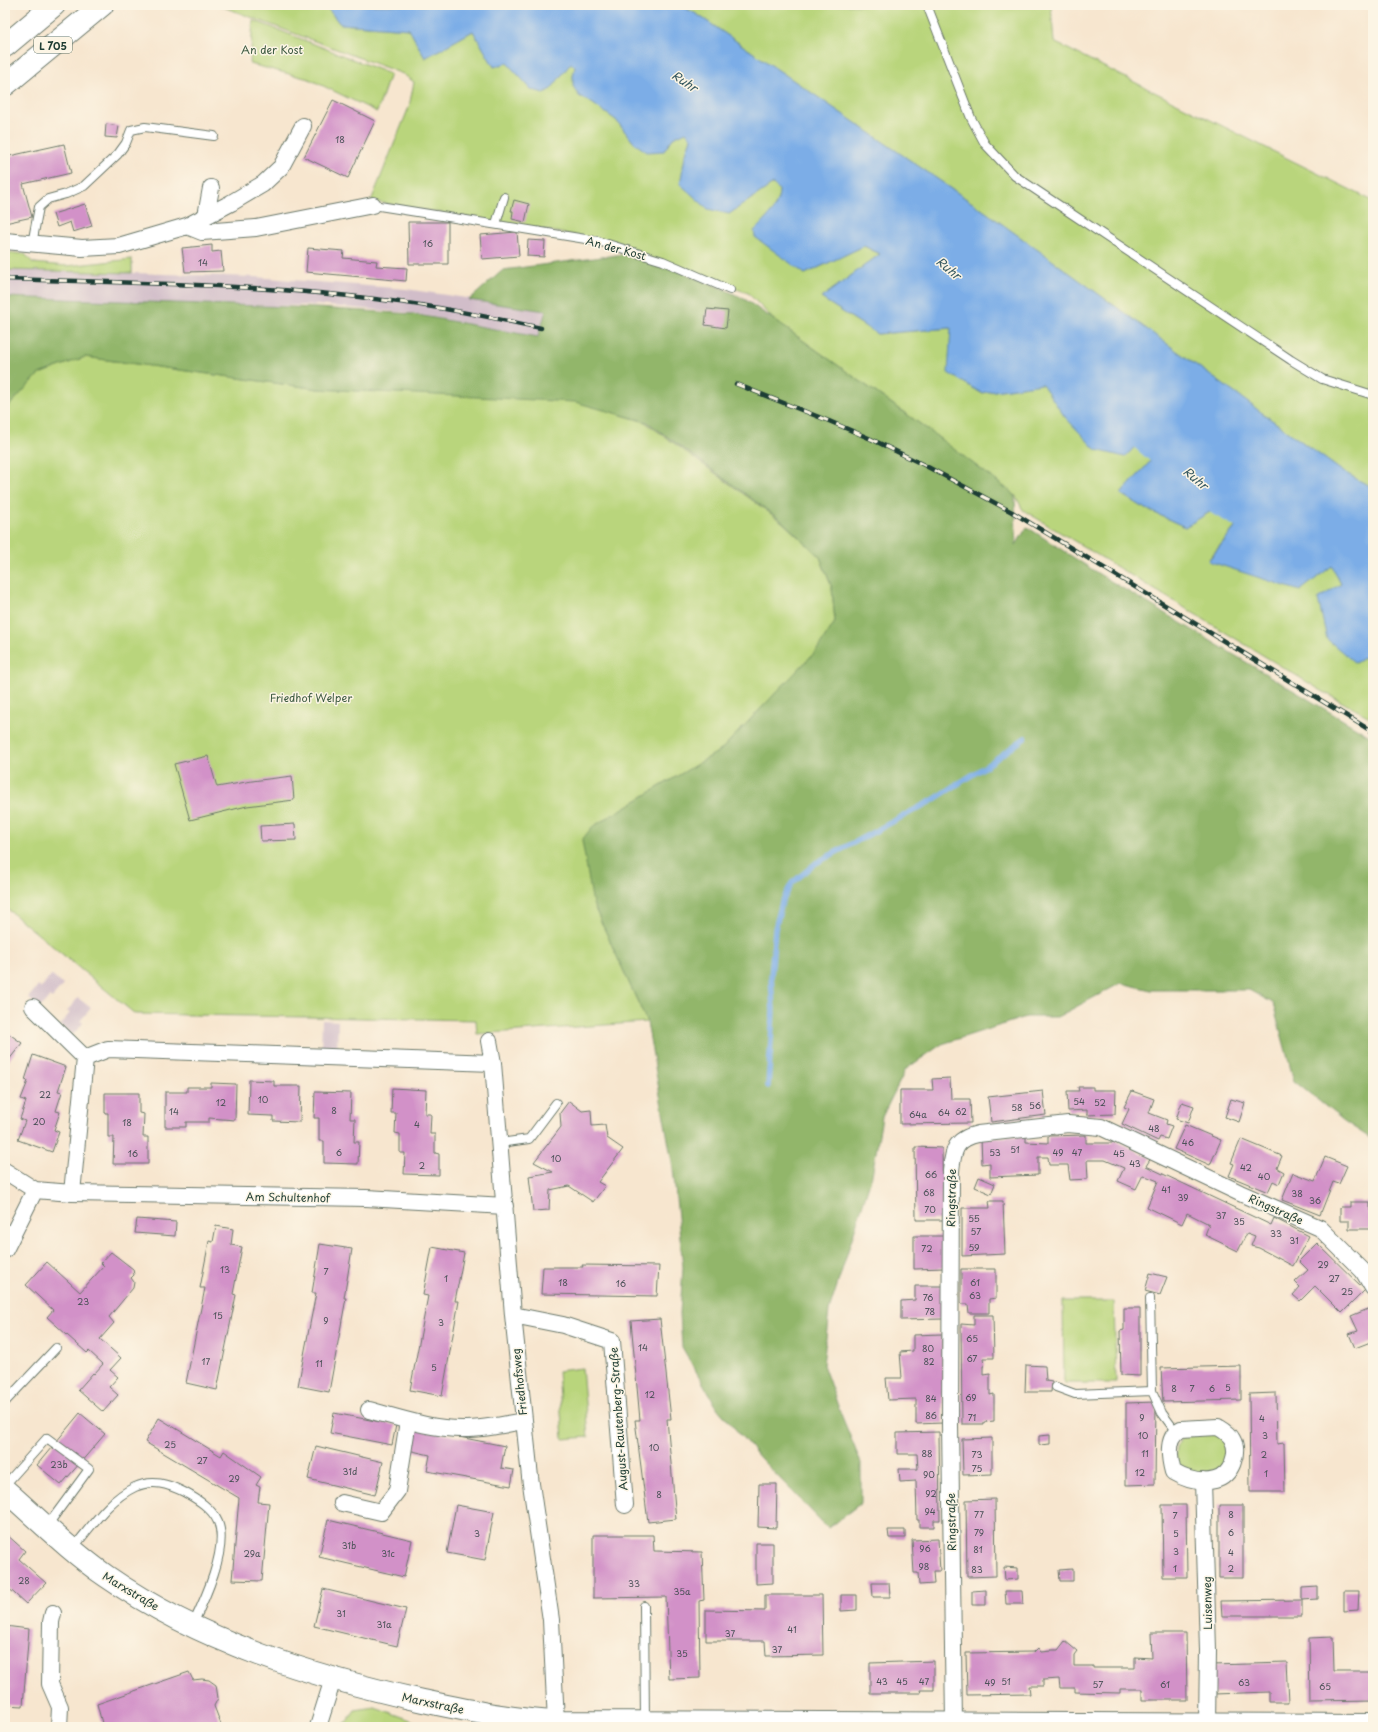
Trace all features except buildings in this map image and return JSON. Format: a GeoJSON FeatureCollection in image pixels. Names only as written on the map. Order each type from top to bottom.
{"type":"FeatureCollection","features":[{"type":"Feature","properties":{"kind":"street","name":"L 705"},"geometry":{"type":"LineString","coordinates":[[5,46],[54,5]]}},
{"type":"Feature","properties":{"kind":"street","name":"L 705"},"geometry":{"type":"LineString","coordinates":[[5,86],[102,5]]}},
{"type":"Feature","properties":{"kind":"street"},"geometry":{"type":"LineString","coordinates":[[5,241],[82,248],[119,246],[187,226],[263,184],[281,167],[303,126]]}},
{"type":"Feature","properties":{"kind":"street"},"geometry":{"type":"LineString","coordinates":[[206,216],[211,188]]}},
{"type":"Feature","properties":{"kind":"street","name":"An der Kost"},"geometry":{"type":"LineString","coordinates":[[187,226],[202,232],[256,228],[373,205]]}},
{"type":"Feature","properties":{"kind":"street"},"geometry":{"type":"LineString","coordinates":[[33,1007],[85,1058]]}},
{"type":"Feature","properties":{"kind":"street","name":"Friedhofsweg"},"geometry":{"type":"LineString","coordinates":[[489,1041],[493,1063],[523,1421],[551,1620],[556,1722]]}},
{"type":"Feature","properties":{"kind":"street"},"geometry":{"type":"LineString","coordinates":[[85,1058],[108,1049],[493,1063]]}},
{"type":"Feature","properties":{"kind":"street"},"geometry":{"type":"LineString","coordinates":[[72,1192],[85,1058]]}},
{"type":"Feature","properties":{"kind":"street","name":"Ringstraße"},"geometry":{"type":"LineString","coordinates":[[954,1723],[950,1424],[951,1171],[952,1159],[958,1143],[978,1134],[1068,1124],[1101,1127],[1240,1193],[1320,1228],[1363,1271],[1373,1288]]}},
{"type":"Feature","properties":{"kind":"street","name":"Am Schultenhof"},"geometry":{"type":"LineString","coordinates":[[5,1170],[36,1190],[366,1198],[505,1206]]}},
{"type":"Feature","properties":{"kind":"street"},"geometry":{"type":"LineString","coordinates":[[5,1250],[36,1190]]}},
{"type":"Feature","properties":{"kind":"street","name":"August-Rautenberg-Straße"},"geometry":{"type":"LineString","coordinates":[[513,1315],[563,1325],[612,1341],[625,1505]]}},
{"type":"Feature","properties":{"kind":"street"},"geometry":{"type":"LineString","coordinates":[[369,1410],[408,1420],[462,1429],[495,1427],[523,1421]]}},
{"type":"Feature","properties":{"kind":"street"},"geometry":{"type":"LineString","coordinates":[[342,1503],[381,1512],[397,1491],[408,1420]]}},
{"type":"Feature","properties":{"kind":"street"},"geometry":{"type":"LineString","coordinates":[[1218,1427],[1226,1432],[1233,1440],[1235,1458],[1232,1467],[1215,1480],[1203,1481],[1183,1478],[1173,1472],[1170,1461],[1170,1444],[1172,1436],[1181,1429],[1218,1427]]}},
{"type":"Feature","properties":{"kind":"street","name":"Luisenweg"},"geometry":{"type":"LineString","coordinates":[[1203,1481],[1208,1635],[1208,1725]]}},
{"type":"Feature","properties":{"kind":"street","name":"Marxstraße"},"geometry":{"type":"LineString","coordinates":[[5,1490],[46,1527],[105,1576],[192,1626],[259,1655],[333,1679],[527,1724],[556,1722],[645,1722],[683,1725],[954,1723],[1311,1726],[1373,1725]]}},
{"type":"Feature","properties":{"kind":"street"},"geometry":{"type":"LineString","coordinates":[[53,1613],[51,1622],[50,1684],[60,1707],[60,1727]]}},
{"type":"Feature","properties":{"kind":"street"},"geometry":{"type":"LineString","coordinates":[[318,1727],[333,1679]]}},
{"type":"Feature","properties":{"kind":"lane"},"geometry":{"type":"LineString","coordinates":[[927,5],[971,118],[985,144],[1015,176],[1291,360],[1322,379],[1373,394]]}},
{"type":"Feature","properties":{"kind":"lane"},"geometry":{"type":"LineString","coordinates":[[32,244],[39,207],[48,199],[66,194],[84,186],[118,154],[126,143],[131,130],[145,127],[214,136]]}},
{"type":"Feature","properties":{"kind":"lane"},"geometry":{"type":"LineString","coordinates":[[496,224],[504,197]]}},
{"type":"Feature","properties":{"kind":"lane","name":"An der Kost"},"geometry":{"type":"LineString","coordinates":[[373,205],[598,241],[663,261],[730,290]]}},
{"type":"Feature","properties":{"kind":"lane"},"geometry":{"type":"LineString","coordinates":[[500,1143],[529,1139],[556,1103]]}},
{"type":"Feature","properties":{"kind":"lane"},"geometry":{"type":"LineString","coordinates":[[1150,1298],[1152,1391],[1162,1413],[1176,1432]]}},
{"type":"Feature","properties":{"kind":"lane"},"geometry":{"type":"LineString","coordinates":[[5,1402],[56,1348]]}},
{"type":"Feature","properties":{"kind":"lane"},"geometry":{"type":"LineString","coordinates":[[1056,1387],[1075,1394],[1152,1391]]}},
{"type":"Feature","properties":{"kind":"lane"},"geometry":{"type":"LineString","coordinates":[[5,1485],[47,1438],[88,1469],[46,1527]]}},
{"type":"Feature","properties":{"kind":"lane"},"geometry":{"type":"LineString","coordinates":[[73,1549],[100,1515],[113,1503],[135,1487],[155,1482],[171,1485],[192,1496],[211,1510],[218,1522],[220,1535],[217,1565],[208,1595],[192,1626]]}},
{"type":"Feature","properties":{"kind":"lane"},"geometry":{"type":"LineString","coordinates":[[644,1606],[645,1722]]}},
{"type":"Feature","properties":{"kind":"shaded area"},"geometry":{"type":"Polygon","coordinates":[[[5,257],[79,270],[132,259],[133,273],[254,277],[406,289],[546,311],[539,337],[411,313],[318,305],[273,306],[5,298],[5,257]]]}},
{"type":"Feature","properties":{"kind":"shaded area"},"geometry":{"type":"Polygon","coordinates":[[[51,975],[63,985],[52,998],[50,996],[40,1008],[28,998],[38,986],[41,988],[51,975]]]}},
{"type":"Feature","properties":{"kind":"shaded area"},"geometry":{"type":"Polygon","coordinates":[[[78,998],[91,1008],[80,1021],[83,1023],[73,1035],[60,1025],[70,1013],[67,1011],[78,998]]]}},
{"type":"Feature","properties":{"kind":"shaded area"},"geometry":{"type":"Polygon","coordinates":[[[322,1020],[338,1021],[337,1052],[321,1051],[322,1020]]]}},
{"type":"Feature","properties":{"kind":"green space"},"geometry":{"type":"Polygon","coordinates":[[[218,5],[278,5],[280,7],[281,5],[325,5],[340,24],[409,29],[425,58],[473,31],[494,67],[507,62],[532,90],[551,89],[571,62],[575,67],[573,76],[579,96],[589,101],[616,120],[634,143],[664,151],[673,138],[686,131],[691,138],[685,156],[729,214],[773,184],[779,190],[777,202],[771,213],[754,231],[805,274],[864,246],[880,254],[821,298],[877,334],[952,328],[981,393],[1042,383],[1065,417],[1125,457],[1150,431],[1164,446],[1121,494],[1140,506],[1185,527],[1228,501],[1245,515],[1208,560],[1332,566],[1341,584],[1355,663],[1373,652],[1373,719],[1322,691],[1023,510],[1015,495],[919,423],[773,319],[748,293],[597,239],[371,201],[409,107],[414,82],[403,74],[218,5]]]}},
{"type":"Feature","properties":{"kind":"green space"},"geometry":{"type":"Polygon","coordinates":[[[680,5],[1051,5],[1054,42],[1373,201],[1373,488],[1342,471],[987,213],[698,15],[680,5]]]}},
{"type":"Feature","properties":{"kind":"green space","name":"An der Kost"},"geometry":{"type":"Polygon","coordinates":[[[253,20],[390,74],[377,112],[309,79],[250,64],[253,20]]]}},
{"type":"Feature","properties":{"kind":"green space"},"geometry":{"type":"Polygon","coordinates":[[[5,252],[25,254],[33,263],[67,266],[132,259],[132,273],[5,270],[5,252]]]}},
{"type":"Feature","properties":{"kind":"green space"},"geometry":{"type":"Polygon","coordinates":[[[632,253],[726,290],[746,300],[923,426],[1015,495],[1016,545],[1027,527],[1099,574],[1373,738],[1373,1140],[1344,1121],[1294,1081],[1273,1003],[1249,990],[1151,990],[1121,983],[1057,1017],[1026,1017],[942,1044],[906,1069],[882,1117],[872,1175],[829,1311],[823,1365],[861,1463],[861,1503],[828,1528],[761,1459],[718,1409],[682,1347],[680,1313],[683,1267],[673,1168],[647,1022],[593,904],[582,840],[592,827],[721,750],[817,650],[835,622],[832,588],[820,557],[782,521],[647,422],[575,402],[318,389],[85,357],[39,374],[7,408],[5,416],[5,297],[316,308],[412,314],[538,337],[546,311],[469,300],[503,270],[632,253]]]}},
{"type":"Feature","properties":{"kind":"green space","name":"Friedhof Welper"},"geometry":{"type":"Polygon","coordinates":[[[85,357],[318,389],[574,401],[645,422],[782,522],[820,557],[832,588],[835,622],[817,650],[721,750],[592,827],[593,904],[647,1022],[477,1034],[476,1020],[135,1014],[5,907],[5,416],[7,408],[39,374],[85,357]]]}},
{"type":"Feature","properties":{"kind":"green space"},"geometry":{"type":"Polygon","coordinates":[[[1063,1301],[1114,1301],[1116,1383],[1064,1383],[1063,1301]]]}},
{"type":"Feature","properties":{"kind":"green space"},"geometry":{"type":"Polygon","coordinates":[[[582,1368],[588,1437],[563,1439],[558,1371],[582,1368]]]}},
{"type":"Feature","properties":{"kind":"green space"},"geometry":{"type":"Polygon","coordinates":[[[1210,1433],[1221,1438],[1227,1445],[1228,1453],[1226,1460],[1220,1467],[1211,1472],[1200,1473],[1180,1466],[1177,1460],[1176,1452],[1180,1440],[1191,1434],[1210,1433]]]}},
{"type":"Feature","properties":{"kind":"green space"},"geometry":{"type":"Polygon","coordinates":[[[375,1707],[430,1727],[343,1727],[355,1710],[375,1707]]]}},
{"type":"Feature","properties":{"kind":"water"},"geometry":{"type":"Polygon","coordinates":[[[325,5],[680,5],[698,15],[987,213],[1342,471],[1373,488],[1373,652],[1355,663],[1327,639],[1318,599],[1341,584],[1332,566],[1300,591],[1208,561],[1246,514],[1228,501],[1185,527],[1140,506],[1121,494],[1164,446],[1150,431],[1125,457],[1096,450],[1065,417],[1042,384],[981,393],[948,373],[951,328],[877,334],[821,298],[880,254],[864,246],[805,274],[755,237],[754,231],[771,213],[777,202],[779,190],[773,184],[729,214],[708,209],[680,184],[685,156],[691,138],[686,132],[673,138],[664,151],[647,152],[634,143],[616,120],[589,101],[579,96],[573,86],[575,67],[571,63],[551,89],[544,93],[532,90],[507,63],[494,67],[473,31],[425,58],[409,29],[340,24],[325,5]]]}},
{"type":"Feature","properties":{"kind":"waterway","name":"Ruhr"},"geometry":{"type":"LineString","coordinates":[[1112,407],[1221,500],[1283,534]]}},
{"type":"Feature","properties":{"kind":"waterway"},"geometry":{"type":"LineString","coordinates":[[768,1086],[773,1011],[771,976],[775,929],[782,902],[792,883],[816,863],[933,800],[986,766],[1025,738]]}},
{"type":"Feature","properties":{"kind":"railway"},"geometry":{"type":"LineString","coordinates":[[5,279],[242,287],[336,295],[423,305],[541,328]]}},
{"type":"Feature","properties":{"kind":"railway"},"geometry":{"type":"LineString","coordinates":[[736,384],[871,439],[924,465],[1012,512],[1373,732]]}}]}
